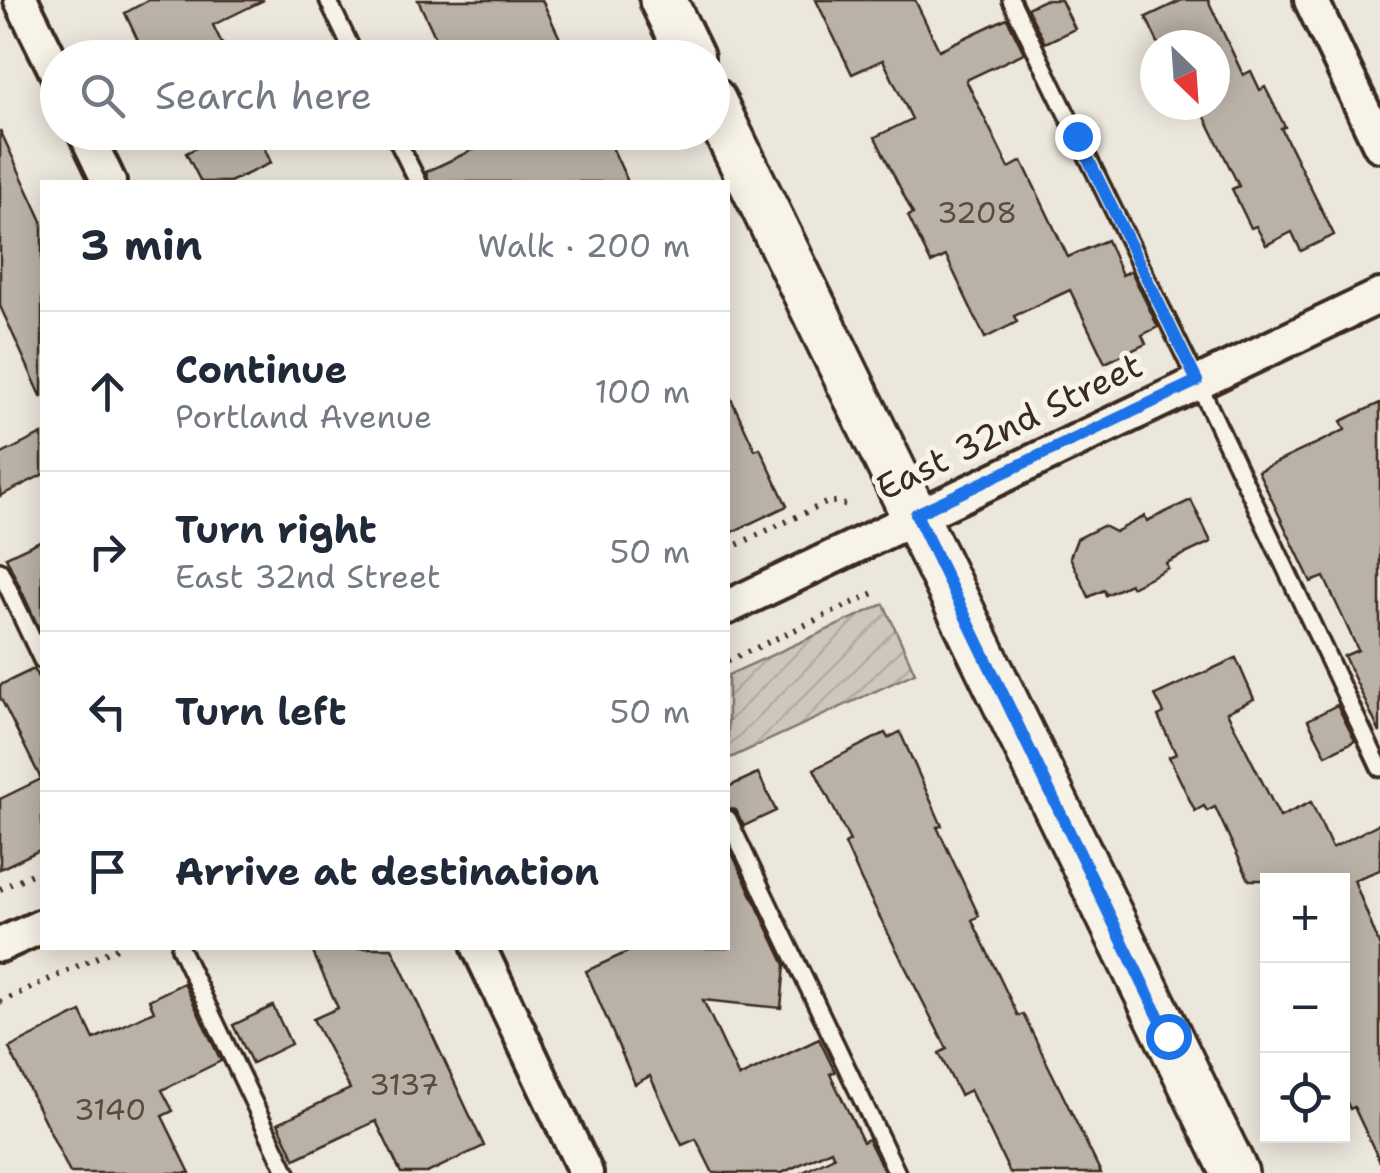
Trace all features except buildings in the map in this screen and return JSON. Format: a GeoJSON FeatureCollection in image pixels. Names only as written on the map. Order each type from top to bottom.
{"type":"FeatureCollection","features":[{"type":"Feature","properties":{"kind":"street"},"geometry":{"type":"LineString","coordinates":[[21,0],[41,40]]}},
{"type":"Feature","properties":{"kind":"street"},"geometry":{"type":"LineString","coordinates":[[663,0],[683,40]]}},
{"type":"Feature","properties":{"kind":"street"},"geometry":{"type":"LineString","coordinates":[[1311,0],[1380,145]]}},
{"type":"Feature","properties":{"kind":"street"},"geometry":{"type":"LineString","coordinates":[[730,137],[1234,1173]]}},
{"type":"Feature","properties":{"kind":"street"},"geometry":{"type":"LineString","coordinates":[[94,150],[108,180]]}},
{"type":"Feature","properties":{"kind":"street","name":"East 32nd Street"},"geometry":{"type":"LineString","coordinates":[[730,606],[1380,296]]}},
{"type":"Feature","properties":{"kind":"street"},"geometry":{"type":"LineString","coordinates":[[0,945],[40,927]]}},
{"type":"Feature","properties":{"kind":"street"},"geometry":{"type":"LineString","coordinates":[[480,950],[586,1173]]}},
{"type":"Feature","properties":{"kind":"lane"},"geometry":{"type":"LineString","coordinates":[[328,0],[347,40]]}},
{"type":"Feature","properties":{"kind":"lane"},"geometry":{"type":"LineString","coordinates":[[1011,0],[1380,768]]}},
{"type":"Feature","properties":{"kind":"lane"},"geometry":{"type":"LineString","coordinates":[[402,150],[417,180]]}},
{"type":"Feature","properties":{"kind":"lane"},"geometry":{"type":"LineString","coordinates":[[0,571],[40,656]]}},
{"type":"Feature","properties":{"kind":"lane"},"geometry":{"type":"LineString","coordinates":[[730,823],[897,1173]]}},
{"type":"Feature","properties":{"kind":"lane"},"geometry":{"type":"LineString","coordinates":[[181,950],[286,1173]]}},
{"type":"Feature","properties":{"kind":"path"},"geometry":{"type":"LineString","coordinates":[[730,549],[830,501],[845,504]]}},
{"type":"Feature","properties":{"kind":"path"},"geometry":{"type":"LineString","coordinates":[[730,660],[876,592]]}},
{"type":"Feature","properties":{"kind":"path"},"geometry":{"type":"LineString","coordinates":[[0,889],[40,870]]}},
{"type":"Feature","properties":{"kind":"path"},"geometry":{"type":"LineString","coordinates":[[0,1002],[113,950]]}},
{"type":"Feature","properties":{"kind":"shaded area"},"geometry":{"type":"Polygon","coordinates":[[[884,604],[915,673],[730,758],[730,674],[884,604]]]}},
{"type":"Feature","properties":{"kind":"route"},"geometry":{"type":"LineString","coordinates":[[1077,136],[1197,381],[916,514],[1168,1036]]}}]}
